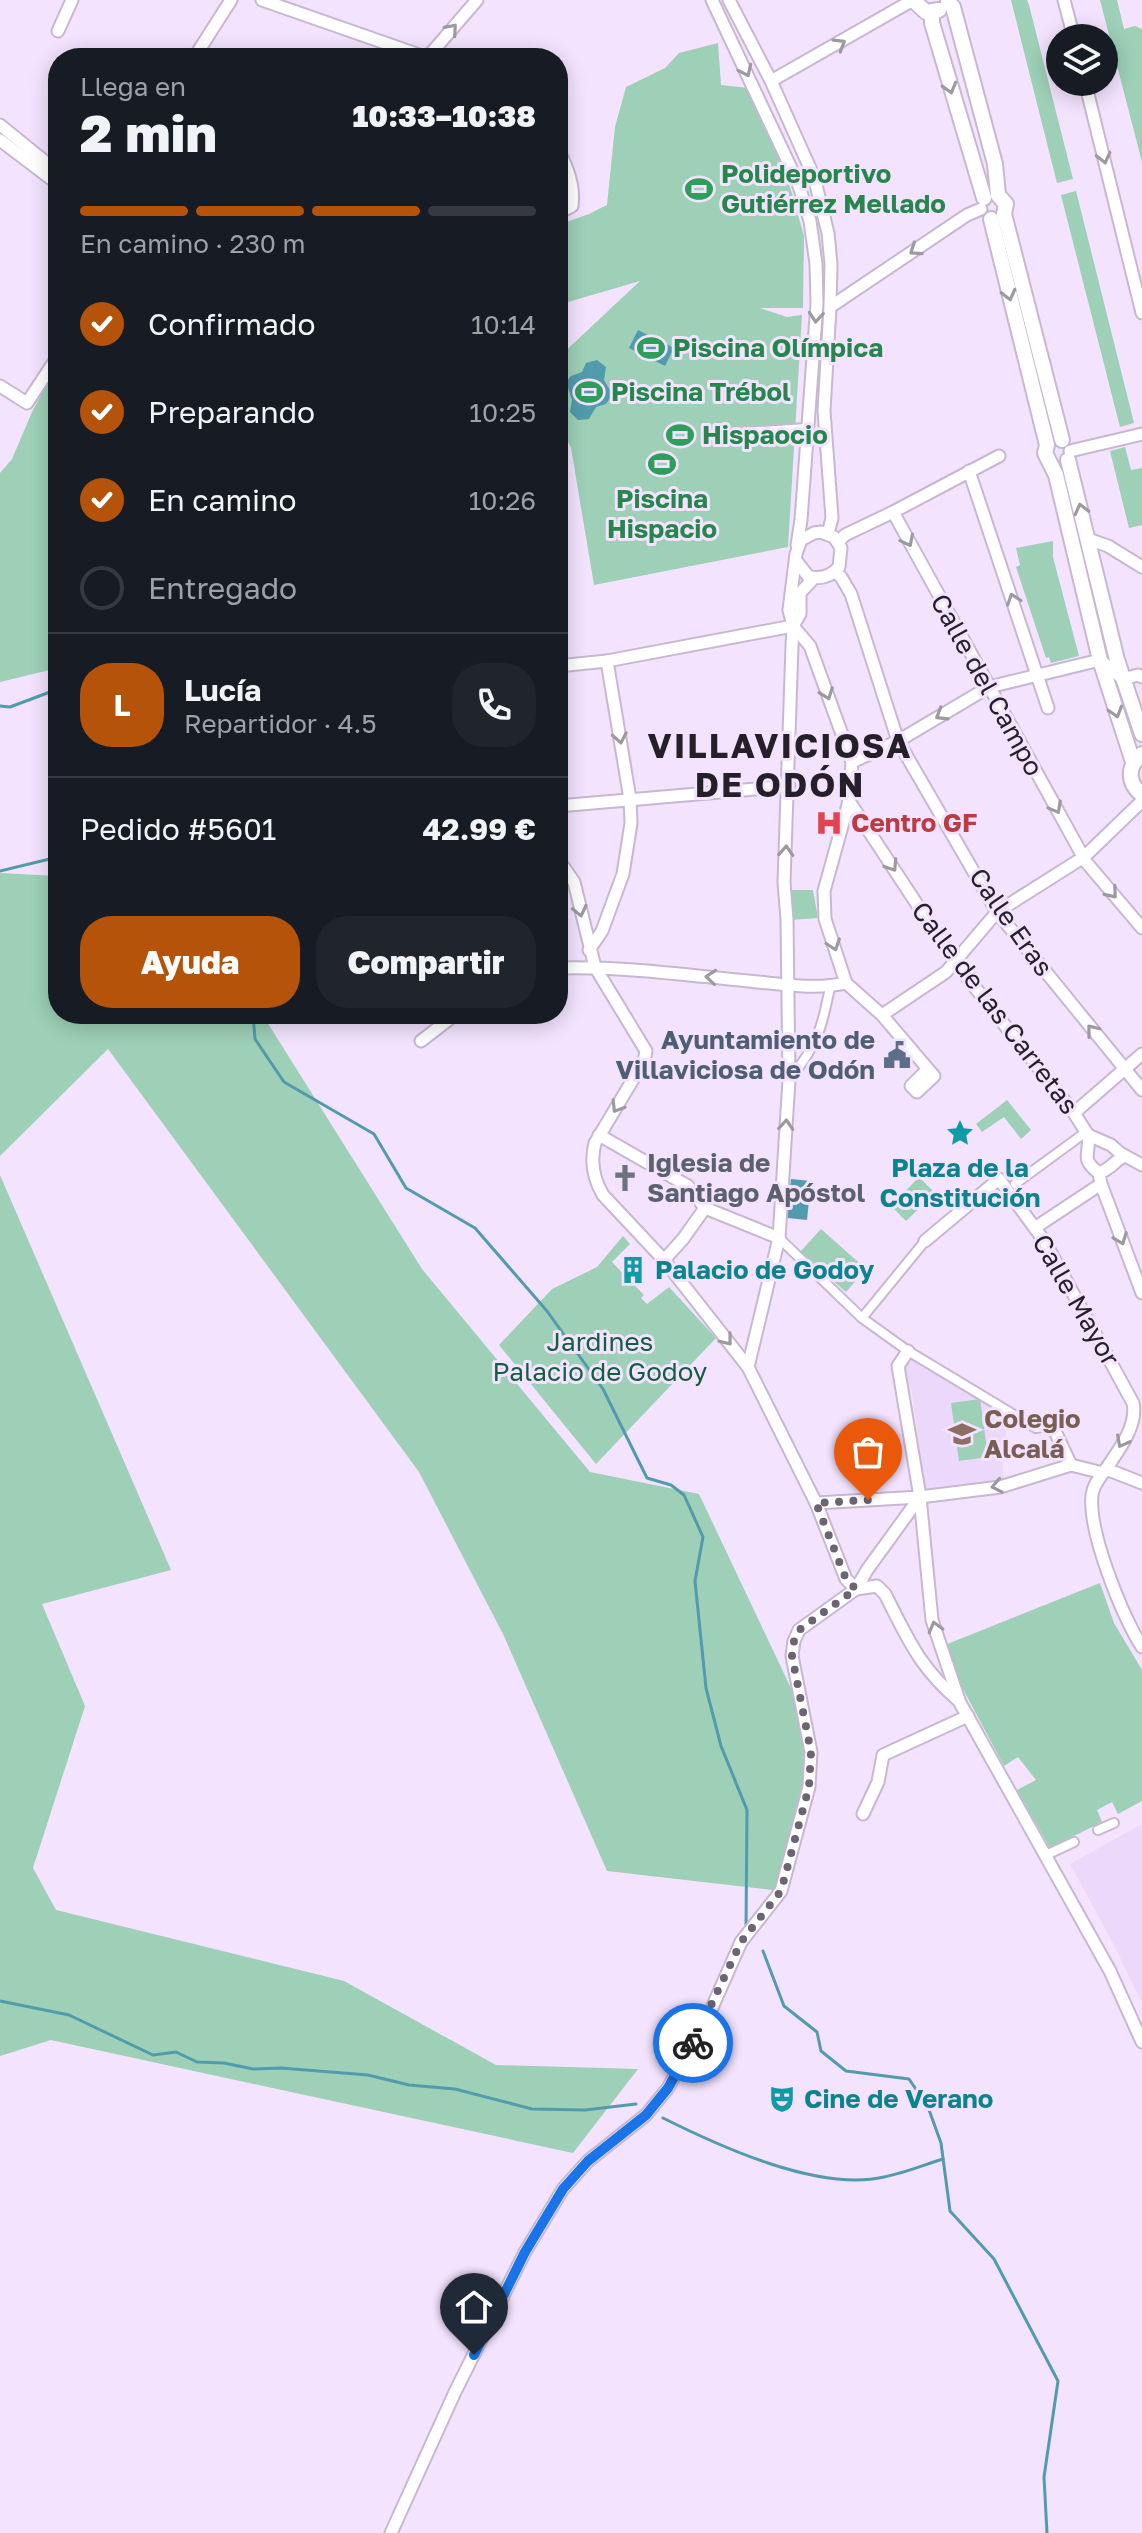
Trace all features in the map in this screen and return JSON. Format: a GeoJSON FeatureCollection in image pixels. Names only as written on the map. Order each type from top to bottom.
{"type":"FeatureCollection","features":[{"type":"Feature","properties":{"kind":"street"},"geometry":{"type":"LineString","coordinates":[[58,31],[72,0]]}},
{"type":"Feature","properties":{"kind":"street"},"geometry":{"type":"LineString","coordinates":[[200,48],[231,0]]}},
{"type":"Feature","properties":{"kind":"street"},"geometry":{"type":"LineString","coordinates":[[262,0],[395,48]]}},
{"type":"Feature","properties":{"kind":"street"},"geometry":{"type":"LineString","coordinates":[[429,48],[477,0]]}},
{"type":"Feature","properties":{"kind":"street"},"geometry":{"type":"LineString","coordinates":[[712,0],[798,183],[810,221],[816,264],[817,303],[801,520],[789,610],[793,626],[784,882],[789,984],[789,1080],[779,1238],[748,1367]]}},
{"type":"Feature","properties":{"kind":"street"},"geometry":{"type":"LineString","coordinates":[[729,0],[771,81],[814,177],[831,264],[824,411],[833,538],[841,561],[838,575],[814,578],[803,572],[796,558],[801,540],[807,535],[821,532],[833,538],[845,535],[999,456]]}},
{"type":"Feature","properties":{"kind":"street"},"geometry":{"type":"LineString","coordinates":[[771,81],[913,0],[921,9],[932,12],[949,1],[995,164],[991,207]]}},
{"type":"Feature","properties":{"kind":"street"},"geometry":{"type":"LineString","coordinates":[[1064,0],[1070,24]]}},
{"type":"Feature","properties":{"kind":"street"},"geometry":{"type":"LineString","coordinates":[[932,12],[932,23],[991,207],[1088,539],[1123,679],[1142,734]]}},
{"type":"Feature","properties":{"kind":"street"},"geometry":{"type":"LineString","coordinates":[[1088,96],[1142,313]]}},
{"type":"Feature","properties":{"kind":"street"},"geometry":{"type":"LineString","coordinates":[[0,125],[48,164]]}},
{"type":"Feature","properties":{"kind":"street"},"geometry":{"type":"LineString","coordinates":[[0,140],[48,176]]}},
{"type":"Feature","properties":{"kind":"street"},"geometry":{"type":"LineString","coordinates":[[568,171],[574,197],[572,206],[568,208]]}},
{"type":"Feature","properties":{"kind":"street"},"geometry":{"type":"LineString","coordinates":[[830,307],[967,215],[991,207]]}},
{"type":"Feature","properties":{"kind":"street"},"geometry":{"type":"LineString","coordinates":[[0,386],[27,403],[48,371]]}},
{"type":"Feature","properties":{"kind":"street"},"geometry":{"type":"LineString","coordinates":[[808,409],[824,411]]}},
{"type":"Feature","properties":{"kind":"street"},"geometry":{"type":"LineString","coordinates":[[732,433],[807,428]]}},
{"type":"Feature","properties":{"kind":"street"},"geometry":{"type":"LineString","coordinates":[[882,1015],[946,972],[997,912],[1084,857],[1142,798],[1130,776],[1138,758],[1100,660],[1052,464],[1045,453],[1142,434]]}},
{"type":"Feature","properties":{"kind":"street"},"geometry":{"type":"LineString","coordinates":[[969,471],[1048,708]]}},
{"type":"Feature","properties":{"kind":"street","name":"Calle del Campo"},"geometry":{"type":"LineString","coordinates":[[893,512],[1084,857],[1142,928]]}},
{"type":"Feature","properties":{"kind":"street"},"geometry":{"type":"LineString","coordinates":[[1088,539],[1108,546],[1142,567]]}},
{"type":"Feature","properties":{"kind":"street","name":"Calle Eras"},"geometry":{"type":"LineString","coordinates":[[838,575],[851,594],[898,741],[997,912],[1142,1090]]}},
{"type":"Feature","properties":{"kind":"street"},"geometry":{"type":"LineString","coordinates":[[568,665],[607,661],[793,626],[800,614],[800,593],[814,578]]}},
{"type":"Feature","properties":{"kind":"street"},"geometry":{"type":"LineString","coordinates":[[793,626],[810,646],[852,762],[849,801],[824,891],[825,919],[846,983],[882,1015],[928,1069]]}},
{"type":"Feature","properties":{"kind":"street"},"geometry":{"type":"LineString","coordinates":[[852,762],[898,741],[989,687],[1100,660]]}},
{"type":"Feature","properties":{"kind":"street"},"geometry":{"type":"LineString","coordinates":[[1100,660],[1123,679]]}},
{"type":"Feature","properties":{"kind":"street"},"geometry":{"type":"LineString","coordinates":[[589,950],[602,931],[623,874],[631,823],[630,799],[607,661]]}},
{"type":"Feature","properties":{"kind":"street"},"geometry":{"type":"LineString","coordinates":[[1123,679],[1138,675],[1142,677]]}},
{"type":"Feature","properties":{"kind":"street"},"geometry":{"type":"LineString","coordinates":[[568,805],[789,786]]}},
{"type":"Feature","properties":{"kind":"street","name":"Calle de las Carretas"},"geometry":{"type":"LineString","coordinates":[[849,801],[955,962],[1074,1113],[1087,1134]]}},
{"type":"Feature","properties":{"kind":"street"},"geometry":{"type":"LineString","coordinates":[[568,873],[574,882],[595,967],[646,1051],[644,1061],[599,1135],[592,1154],[596,1182],[603,1195],[664,1260],[748,1367],[816,1503],[846,1579],[856,1589]]}},
{"type":"Feature","properties":{"kind":"street"},"geometry":{"type":"LineString","coordinates":[[568,968],[595,967],[830,987],[846,983]]}},
{"type":"Feature","properties":{"kind":"street"},"geometry":{"type":"LineString","coordinates":[[789,1080],[809,1055],[823,1026],[830,987]]}},
{"type":"Feature","properties":{"kind":"street"},"geometry":{"type":"LineString","coordinates":[[421,1041],[443,1024]]}},
{"type":"Feature","properties":{"kind":"street"},"geometry":{"type":"LineString","coordinates":[[1074,1113],[1142,1054]]}},
{"type":"Feature","properties":{"kind":"street"},"geometry":{"type":"LineString","coordinates":[[1087,1134],[1142,1165]]}},
{"type":"Feature","properties":{"kind":"street"},"geometry":{"type":"LineString","coordinates":[[1087,1134],[1088,1163],[1100,1179],[1142,1293]]}},
{"type":"Feature","properties":{"kind":"street"},"geometry":{"type":"LineString","coordinates":[[1015,1184],[1087,1134]]}},
{"type":"Feature","properties":{"kind":"street"},"geometry":{"type":"LineString","coordinates":[[599,1135],[688,1186],[705,1208],[779,1238],[862,1318],[908,1351],[1036,1428],[1052,1425],[1071,1465]]}},
{"type":"Feature","properties":{"kind":"street"},"geometry":{"type":"LineString","coordinates":[[1036,1227],[1100,1179],[1122,1155]]}},
{"type":"Feature","properties":{"kind":"street","name":"Calle Mayor"},"geometry":{"type":"LineString","coordinates":[[925,1241],[999,1179],[1036,1227],[1102,1342],[1139,1412],[1095,1484],[1092,1519],[1125,1619],[1142,1647]]}},
{"type":"Feature","properties":{"kind":"street"},"geometry":{"type":"LineString","coordinates":[[664,1260],[705,1208]]}},
{"type":"Feature","properties":{"kind":"street"},"geometry":{"type":"LineString","coordinates":[[862,1318],[925,1241]]}},
{"type":"Feature","properties":{"kind":"street"},"geometry":{"type":"LineString","coordinates":[[908,1351],[898,1366],[920,1497],[932,1620],[959,1701],[1110,1971],[1142,2042]]}},
{"type":"Feature","properties":{"kind":"street"},"geometry":{"type":"LineString","coordinates":[[816,1503],[920,1497],[1000,1487],[1071,1465],[1142,1483]]}},
{"type":"Feature","properties":{"kind":"street"},"geometry":{"type":"LineString","coordinates":[[391,2533],[455,2392],[525,2252],[563,2189],[588,2161],[646,2115],[668,2088],[711,2010],[741,1942],[781,1891],[810,1775],[811,1752],[792,1656],[794,1641],[799,1630],[856,1589],[871,1563],[920,1497]]}},
{"type":"Feature","properties":{"kind":"street"},"geometry":{"type":"LineString","coordinates":[[871,1563],[877,1586],[885,1594],[926,1669],[959,1701]]}},
{"type":"Feature","properties":{"kind":"street"},"geometry":{"type":"LineString","coordinates":[[856,1589],[877,1586]]}},
{"type":"Feature","properties":{"kind":"street"},"geometry":{"type":"LineString","coordinates":[[863,1814],[878,1782],[883,1755],[968,1716]]}},
{"type":"Feature","properties":{"kind":"street"},"geometry":{"type":"LineString","coordinates":[[1098,1830],[1114,1823]]}},
{"type":"Feature","properties":{"kind":"street"},"geometry":{"type":"LineString","coordinates":[[1046,1855],[1074,1842]]}},
{"type":"Feature","properties":{"kind":"shaded area","name":"Colegio Alcalá"},"geometry":{"type":"Polygon","coordinates":[[[912,1358],[1008,1416],[1002,1462],[1004,1480],[925,1491],[912,1392],[902,1368],[912,1358]]]}},
{"type":"Feature","properties":{"kind":"shaded area"},"geometry":{"type":"Polygon","coordinates":[[[1142,1824],[1142,2003],[1070,1864],[1142,1824]]]}},
{"type":"Feature","properties":{"kind":"green space"},"geometry":{"type":"Polygon","coordinates":[[[1011,0],[1027,0],[1029,5],[1046,72],[1046,96],[1052,96],[1073,179],[1057,183],[1011,0]]]}},
{"type":"Feature","properties":{"kind":"green space"},"geometry":{"type":"Polygon","coordinates":[[[1100,0],[1117,0],[1124,29],[1135,26],[1142,29],[1142,162],[1118,69],[1118,24],[1106,24],[1100,0]]]}},
{"type":"Feature","properties":{"kind":"green space"},"geometry":{"type":"Polygon","coordinates":[[[718,43],[721,85],[749,88],[786,173],[804,236],[803,308],[760,308],[787,317],[802,315],[788,547],[594,585],[568,442],[568,349],[640,281],[568,302],[568,221],[607,205],[615,127],[626,87],[665,68],[679,53],[718,43]]]}},
{"type":"Feature","properties":{"kind":"green space"},"geometry":{"type":"Polygon","coordinates":[[[1076,191],[1134,423],[1120,427],[1061,195],[1076,191]]]}},
{"type":"Feature","properties":{"kind":"green space"},"geometry":{"type":"Polygon","coordinates":[[[48,382],[48,670],[0,682],[0,473],[12,459],[48,382]]]}},
{"type":"Feature","properties":{"kind":"green space"},"geometry":{"type":"Polygon","coordinates":[[[1125,447],[1131,470],[1142,468],[1142,525],[1129,528],[1110,451],[1125,447]]]}},
{"type":"Feature","properties":{"kind":"green space"},"geometry":{"type":"Polygon","coordinates":[[[1053,541],[1053,557],[1079,656],[1051,663],[1049,657],[1046,658],[1016,567],[1020,565],[1016,548],[1053,541]]]}},
{"type":"Feature","properties":{"kind":"green space"},"geometry":{"type":"Polygon","coordinates":[[[0,873],[48,875],[48,1024],[268,1024],[422,1269],[590,1472],[699,1494],[806,1720],[811,1752],[781,1891],[607,1871],[504,1636],[419,1472],[108,1049],[0,1156],[0,873]]]}},
{"type":"Feature","properties":{"kind":"green space"},"geometry":{"type":"Polygon","coordinates":[[[790,890],[813,890],[818,918],[791,920],[790,890]]]}},
{"type":"Feature","properties":{"kind":"green space"},"geometry":{"type":"Polygon","coordinates":[[[1007,1100],[1031,1130],[1021,1139],[1004,1117],[982,1132],[976,1124],[1007,1100]]]}},
{"type":"Feature","properties":{"kind":"green space"},"geometry":{"type":"Polygon","coordinates":[[[0,1175],[171,1570],[42,1604],[85,1706],[33,1868],[56,1910],[344,1981],[496,2065],[638,2069],[573,2153],[51,2040],[0,2056],[0,1175]]]}},
{"type":"Feature","properties":{"kind":"green space"},"geometry":{"type":"Polygon","coordinates":[[[919,1177],[935,1193],[906,1221],[891,1206],[919,1177]]]}},
{"type":"Feature","properties":{"kind":"green space"},"geometry":{"type":"Polygon","coordinates":[[[821,1229],[866,1269],[846,1292],[800,1252],[821,1229]]]}},
{"type":"Feature","properties":{"kind":"green space","name":"Jardines Palacio de Godoy"},"geometry":{"type":"Polygon","coordinates":[[[623,1236],[630,1244],[612,1262],[644,1295],[641,1298],[647,1304],[669,1287],[716,1338],[596,1464],[499,1345],[552,1289],[597,1267],[623,1236]]]}},
{"type":"Feature","properties":{"kind":"green space"},"geometry":{"type":"Polygon","coordinates":[[[980,1399],[988,1457],[959,1461],[951,1403],[980,1399]]]}},
{"type":"Feature","properties":{"kind":"green space"},"geometry":{"type":"Polygon","coordinates":[[[1100,1583],[1114,1623],[1142,1670],[1142,1801],[1118,1814],[1112,1802],[1097,1810],[1102,1822],[1050,1848],[1017,1790],[1036,1780],[1018,1757],[1004,1766],[963,1689],[945,1645],[1100,1583]]]}},
{"type":"Feature","properties":{"kind":"water","name":"Piscina Olímpica"},"geometry":{"type":"Polygon","coordinates":[[[638,330],[674,348],[665,366],[629,348],[638,330]]]}},
{"type":"Feature","properties":{"kind":"water","name":"Piscina Trébol"},"geometry":{"type":"Polygon","coordinates":[[[597,360],[606,367],[604,380],[610,390],[610,398],[606,404],[596,407],[589,419],[578,420],[570,412],[572,400],[568,380],[582,372],[586,363],[597,360]]]}},
{"type":"Feature","properties":{"kind":"water"},"geometry":{"type":"Polygon","coordinates":[[[791,1179],[811,1181],[807,1220],[787,1218],[791,1179]]]}},
{"type":"Feature","properties":{"kind":"waterway"},"geometry":{"type":"LineString","coordinates":[[0,706],[10,707],[48,693]]}},
{"type":"Feature","properties":{"kind":"waterway"},"geometry":{"type":"LineString","coordinates":[[0,871],[48,859]]}},
{"type":"Feature","properties":{"kind":"waterway"},"geometry":{"type":"LineString","coordinates":[[254,1024],[255,1039],[284,1082],[374,1134],[406,1188],[475,1228],[547,1311],[603,1389],[647,1478],[671,1485],[684,1495],[703,1537],[695,1581],[706,1688],[721,1746],[747,1810],[746,1929]]}},
{"type":"Feature","properties":{"kind":"waterway"},"geometry":{"type":"LineString","coordinates":[[763,1951],[784,2006],[817,2032],[821,2051],[846,2071],[909,2079],[928,2107],[941,2143],[950,2211],[994,2259],[1058,2381],[1044,2477],[1047,2533]]}},
{"type":"Feature","properties":{"kind":"waterway"},"geometry":{"type":"LineString","coordinates":[[0,2001],[69,2015],[153,2055],[176,2052],[197,2062],[253,2069],[281,2068],[368,2075],[409,2085],[455,2089],[532,2109],[585,2110],[636,2104]]}},
{"type":"Feature","properties":{"kind":"waterway"},"geometry":{"type":"LineString","coordinates":[[663,2118],[713,2142],[771,2164],[830,2178],[858,2180],[884,2177],[943,2159]]}},
{"type":"Feature","properties":{"kind":"way so far"},"geometry":{"type":"LineString","coordinates":[[693,2043],[741,1942],[781,1891],[809,1787],[811,1752],[792,1656],[794,1641],[799,1630],[856,1589],[846,1579],[816,1503],[868,1500]]}},
{"type":"Feature","properties":{"kind":"place","name":"Polideportivo Gutiérrez Mellado"},"geometry":{"type":"Point","coordinates":[699,189]}},
{"type":"Feature","properties":{"kind":"place","name":"Piscina Olímpica"},"geometry":{"type":"Point","coordinates":[651,348]}},
{"type":"Feature","properties":{"kind":"place","name":"Piscina Trébol"},"geometry":{"type":"Point","coordinates":[589,392]}},
{"type":"Feature","properties":{"kind":"place","name":"Hispaocio"},"geometry":{"type":"Point","coordinates":[680,435]}},
{"type":"Feature","properties":{"kind":"place","name":"Piscina Hispacio"},"geometry":{"type":"Point","coordinates":[662,464]}},
{"type":"Feature","properties":{"kind":"place","name":"Centro GF"},"geometry":{"type":"Point","coordinates":[829,823]}},
{"type":"Feature","properties":{"kind":"place","name":"Ayuntamiento de Villaviciosa de Odón"},"geometry":{"type":"Point","coordinates":[897,1055]}},
{"type":"Feature","properties":{"kind":"place","name":"Plaza de la Constitución"},"geometry":{"type":"Point","coordinates":[960,1133]}},
{"type":"Feature","properties":{"kind":"place","name":"Iglesia de Santiago Apóstol"},"geometry":{"type":"Point","coordinates":[625,1178]}},
{"type":"Feature","properties":{"kind":"place","name":"Palacio de Godoy"},"geometry":{"type":"Point","coordinates":[633,1270]}},
{"type":"Feature","properties":{"kind":"place","name":"Colegio Alcalá"},"geometry":{"type":"Point","coordinates":[962,1434]}},
{"type":"Feature","properties":{"kind":"place","name":"Cine de Verano"},"geometry":{"type":"Point","coordinates":[782,2099]}},
{"type":"Feature","properties":{"kind":"district","name":"VILLAVICIOSA DE ODÓN"},"geometry":{"type":"Point","coordinates":[780,766]}},
{"type":"Feature","properties":{"kind":"route"},"geometry":{"type":"LineString","coordinates":[[474,2355],[525,2252],[563,2189],[588,2161],[646,2115],[678,2073],[693,2043]]}}]}
